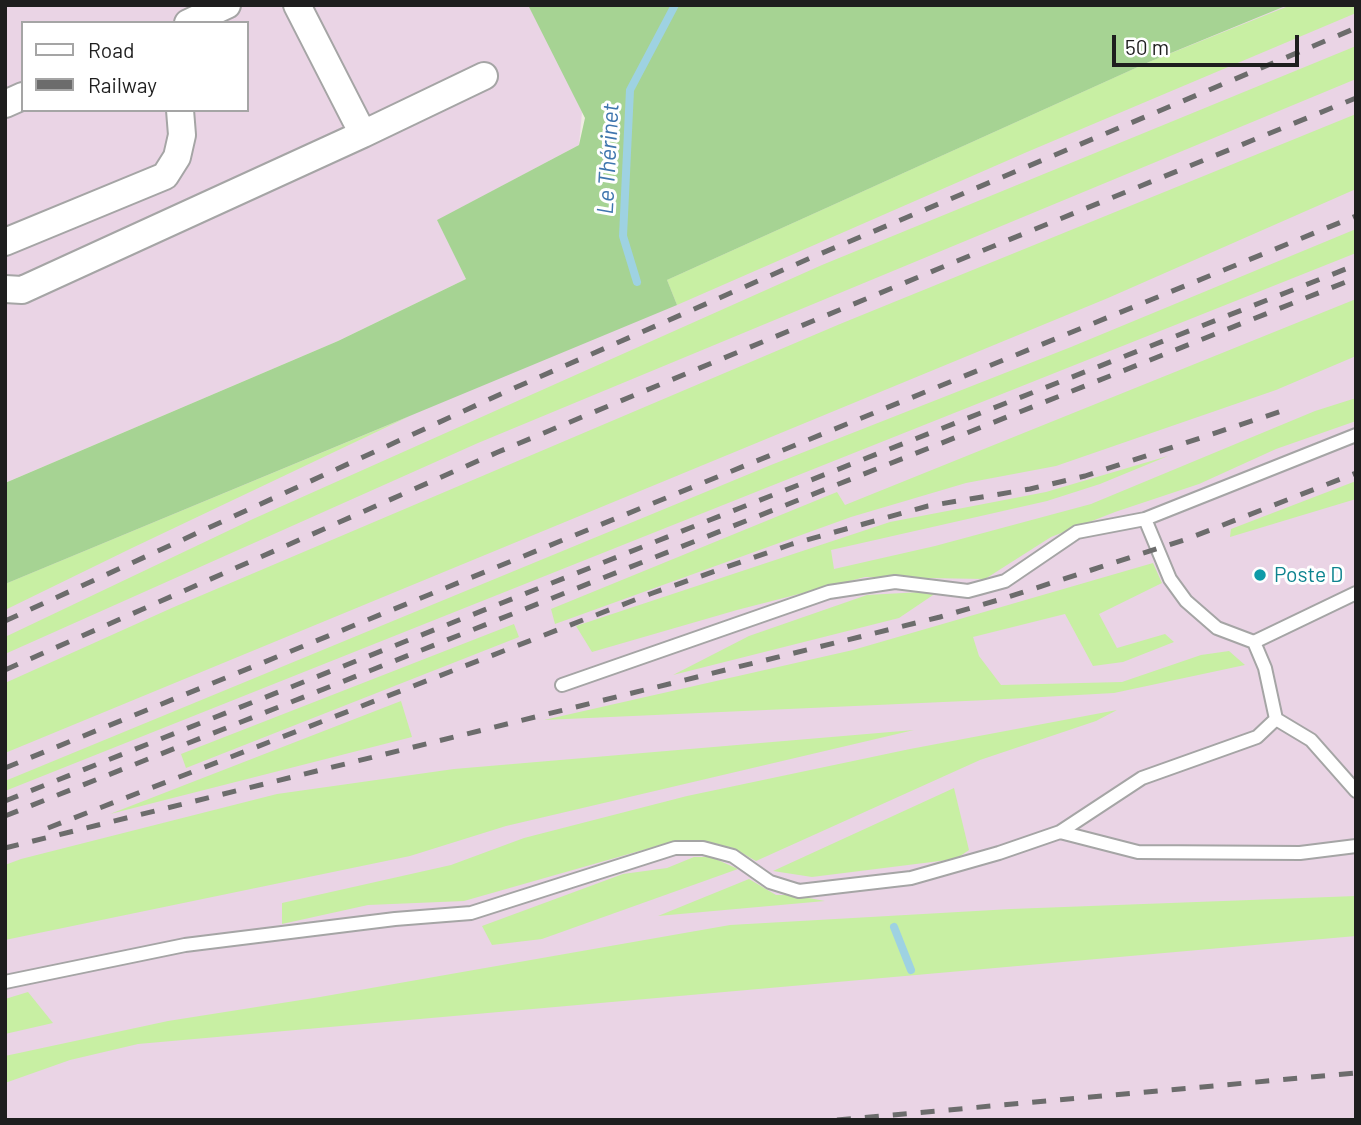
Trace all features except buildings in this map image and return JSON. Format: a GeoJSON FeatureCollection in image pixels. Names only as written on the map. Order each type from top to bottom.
{"type":"FeatureCollection","features":[{"type":"Feature","properties":{"kind":"street"},"geometry":{"type":"LineString","coordinates":[[192,21],[227,5]]}},
{"type":"Feature","properties":{"kind":"street"},"geometry":{"type":"LineString","coordinates":[[297,5],[363,134]]}},
{"type":"Feature","properties":{"kind":"street"},"geometry":{"type":"LineString","coordinates":[[5,289],[22,290],[484,76]]}},
{"type":"Feature","properties":{"kind":"street"},"geometry":{"type":"LineString","coordinates":[[5,104],[21,97]]}},
{"type":"Feature","properties":{"kind":"street"},"geometry":{"type":"LineString","coordinates":[[5,242],[165,176],[177,157],[182,135],[180,112]]}},
{"type":"Feature","properties":{"kind":"lane"},"geometry":{"type":"LineString","coordinates":[[562,685],[828,592],[895,582],[968,591],[1005,581],[1077,532],[1145,519],[1356,435]]}},
{"type":"Feature","properties":{"kind":"lane"},"geometry":{"type":"LineString","coordinates":[[1145,519],[1170,579],[1186,601],[1217,628],[1254,642],[1265,668],[1276,719],[1311,740],[1356,791]]}},
{"type":"Feature","properties":{"kind":"lane"},"geometry":{"type":"LineString","coordinates":[[1254,642],[1356,593]]}},
{"type":"Feature","properties":{"kind":"lane"},"geometry":{"type":"LineString","coordinates":[[5,982],[185,945],[395,919],[471,913],[675,848],[704,848],[733,856],[771,882],[799,891],[911,878],[1060,832],[1142,778],[1257,737],[1276,719]]}},
{"type":"Feature","properties":{"kind":"lane"},"geometry":{"type":"LineString","coordinates":[[1060,832],[1138,852],[1300,853],[1356,846]]}},
{"type":"Feature","properties":{"kind":"shaded area"},"geometry":{"type":"Polygon","coordinates":[[[5,5],[531,5],[582,112],[579,145],[438,220],[466,279],[338,341],[5,483],[5,5]]]}},
{"type":"Feature","properties":{"kind":"shaded area"},"geometry":{"type":"Polygon","coordinates":[[[1288,5],[1356,5],[1356,1120],[5,1120],[5,579],[1149,62],[1288,5]]]}},
{"type":"Feature","properties":{"kind":"green space"},"geometry":{"type":"Polygon","coordinates":[[[528,5],[1288,5],[1149,62],[667,280],[677,305],[5,584],[5,483],[338,341],[466,279],[437,220],[579,145],[585,118],[528,5]]]}},
{"type":"Feature","properties":{"kind":"green space"},"geometry":{"type":"Polygon","coordinates":[[[1291,5],[1356,5],[1356,13],[1027,152],[677,305],[667,280],[1149,62],[1291,5]]]}},
{"type":"Feature","properties":{"kind":"green space"},"geometry":{"type":"Polygon","coordinates":[[[1356,46],[1356,79],[478,443],[5,654],[5,637],[253,519],[822,265],[1356,46]]]}},
{"type":"Feature","properties":{"kind":"green space"},"geometry":{"type":"Polygon","coordinates":[[[1356,114],[1356,189],[1108,298],[5,753],[5,683],[174,607],[840,324],[1356,114]]]}},
{"type":"Feature","properties":{"kind":"green space"},"geometry":{"type":"Polygon","coordinates":[[[1356,229],[1356,253],[5,791],[5,781],[771,465],[1071,347],[1356,229]]]}},
{"type":"Feature","properties":{"kind":"green space"},"geometry":{"type":"Polygon","coordinates":[[[1356,299],[1356,356],[1276,390],[1056,466],[966,483],[851,517],[555,624],[551,609],[837,492],[845,505],[1356,299]]]}},
{"type":"Feature","properties":{"kind":"green space"},"geometry":{"type":"Polygon","coordinates":[[[1356,398],[1356,421],[1276,449],[1199,484],[1051,537],[985,579],[865,577],[592,652],[576,626],[890,522],[1046,492],[1168,456],[1100,484],[1047,501],[831,550],[834,569],[935,546],[1091,504],[1315,411],[1356,398]]]}},
{"type":"Feature","properties":{"kind":"green space"},"geometry":{"type":"Polygon","coordinates":[[[410,416],[132,548],[5,610],[5,584],[410,416]]]}},
{"type":"Feature","properties":{"kind":"green space"},"geometry":{"type":"Polygon","coordinates":[[[1356,481],[1356,499],[1230,537],[1231,529],[1356,481]]]}},
{"type":"Feature","properties":{"kind":"green space"},"geometry":{"type":"Polygon","coordinates":[[[1153,563],[1162,583],[1099,614],[1117,648],[1165,634],[1174,642],[1123,662],[1093,666],[1065,614],[973,637],[979,656],[1001,685],[1122,682],[1201,655],[1229,651],[1245,665],[1114,693],[544,720],[853,650],[1153,563]]]}},
{"type":"Feature","properties":{"kind":"green space"},"geometry":{"type":"Polygon","coordinates":[[[939,591],[899,618],[673,675],[749,636],[867,595],[939,591]]]}},
{"type":"Feature","properties":{"kind":"green space"},"geometry":{"type":"Polygon","coordinates":[[[514,624],[519,637],[186,768],[181,754],[514,624]]]}},
{"type":"Feature","properties":{"kind":"green space"},"geometry":{"type":"Polygon","coordinates":[[[401,701],[412,737],[110,814],[401,701]]]}},
{"type":"Feature","properties":{"kind":"green space"},"geometry":{"type":"Polygon","coordinates":[[[1117,710],[1096,721],[980,760],[756,861],[733,848],[709,842],[664,844],[464,901],[368,905],[282,924],[282,903],[451,865],[524,838],[687,796],[910,749],[1117,710]]]}},
{"type":"Feature","properties":{"kind":"green space"},"geometry":{"type":"Polygon","coordinates":[[[914,730],[506,826],[410,856],[5,940],[5,865],[277,794],[454,769],[914,730]]]}},
{"type":"Feature","properties":{"kind":"green space"},"geometry":{"type":"Polygon","coordinates":[[[954,788],[969,850],[956,859],[812,877],[773,871],[954,788]]]}},
{"type":"Feature","properties":{"kind":"green space"},"geometry":{"type":"Polygon","coordinates":[[[694,857],[711,857],[738,869],[542,939],[492,945],[482,926],[623,874],[667,868],[694,857]]]}},
{"type":"Feature","properties":{"kind":"green space"},"geometry":{"type":"Polygon","coordinates":[[[749,879],[776,895],[825,901],[658,916],[749,879]]]}},
{"type":"Feature","properties":{"kind":"green space"},"geometry":{"type":"Polygon","coordinates":[[[1356,896],[1356,936],[138,1044],[70,1060],[5,1083],[5,1056],[168,1021],[730,925],[1011,909],[1356,896]]]}},
{"type":"Feature","properties":{"kind":"green space"},"geometry":{"type":"Polygon","coordinates":[[[28,992],[53,1023],[5,1034],[5,999],[28,992]]]}},
{"type":"Feature","properties":{"kind":"waterway","name":"Le Thérinet"},"geometry":{"type":"LineString","coordinates":[[637,282],[623,236],[630,90],[675,5]]}},
{"type":"Feature","properties":{"kind":"waterway","name":"Le Thérinet"},"geometry":{"type":"LineString","coordinates":[[894,927],[911,970]]}},
{"type":"Feature","properties":{"kind":"railway"},"geometry":{"type":"LineString","coordinates":[[5,621],[503,393],[808,259],[1356,28]]}},
{"type":"Feature","properties":{"kind":"railway"},"geometry":{"type":"LineString","coordinates":[[5,670],[498,452],[1356,98]]}},
{"type":"Feature","properties":{"kind":"railway"},"geometry":{"type":"LineString","coordinates":[[5,768],[1356,216]]}},
{"type":"Feature","properties":{"kind":"railway"},"geometry":{"type":"LineString","coordinates":[[5,801],[1356,265]]}},
{"type":"Feature","properties":{"kind":"railway"},"geometry":{"type":"LineString","coordinates":[[5,816],[1356,278]]}},
{"type":"Feature","properties":{"kind":"railway"},"geometry":{"type":"LineString","coordinates":[[48,828],[650,594],[792,544],[928,506],[1030,489],[1085,476],[1282,411]]}},
{"type":"Feature","properties":{"kind":"railway"},"geometry":{"type":"LineString","coordinates":[[5,848],[940,617],[1187,539],[1356,473]]}},
{"type":"Feature","properties":{"kind":"railway"},"geometry":{"type":"LineString","coordinates":[[837,1120],[1356,1073]]}},
{"type":"Feature","properties":{"kind":"place","name":"Poste D"},"geometry":{"type":"Point","coordinates":[1260,575]}}]}
